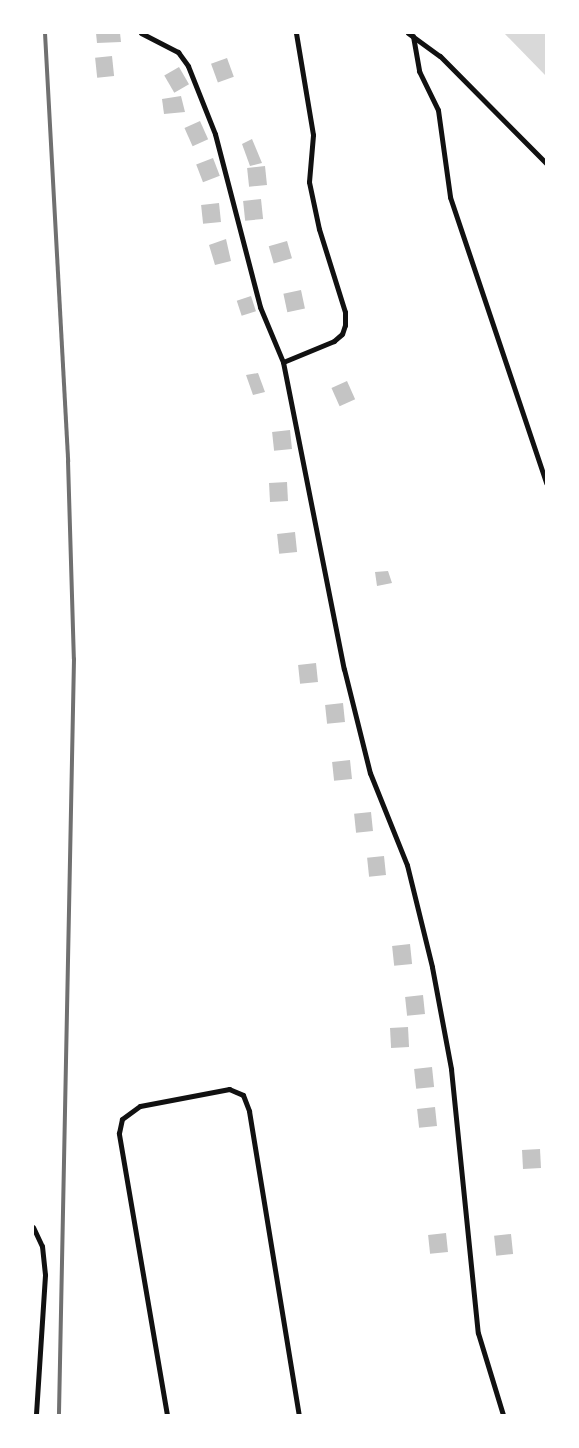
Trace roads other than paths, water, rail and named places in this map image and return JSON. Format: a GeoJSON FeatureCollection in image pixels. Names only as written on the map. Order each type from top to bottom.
{"type":"FeatureCollection","features":[{"type":"Feature","properties":{"kind":"street"},"geometry":{"type":"LineString","coordinates":[[141,33],[178,52],[188,66],[215,134],[260,307],[283,362],[344,669],[370,773],[407,865],[432,967],[450,1069],[478,1333],[503,1415]]}},
{"type":"Feature","properties":{"kind":"street"},"geometry":{"type":"LineString","coordinates":[[283,362],[334,341],[342,334],[345,325],[345,312],[319,229],[309,182],[313,135],[297,33]]}},
{"type":"Feature","properties":{"kind":"street"},"geometry":{"type":"LineString","coordinates":[[411,35],[440,56],[546,163]]}},
{"type":"Feature","properties":{"kind":"street"},"geometry":{"type":"LineString","coordinates":[[411,35],[419,71],[438,110],[450,197],[546,483]]}},
{"type":"Feature","properties":{"kind":"street"},"geometry":{"type":"LineString","coordinates":[[167,1415],[119,1133],[122,1119],[140,1106],[229,1089],[247,1102],[299,1415]]}},
{"type":"Feature","properties":{"kind":"street"},"geometry":{"type":"LineString","coordinates":[[33,1227],[42,1246],[45,1275],[36,1415]]}},
{"type":"Feature","properties":{"kind":"railway"},"geometry":{"type":"LineString","coordinates":[[45,33],[68,461],[74,659],[59,1415]]}}]}
